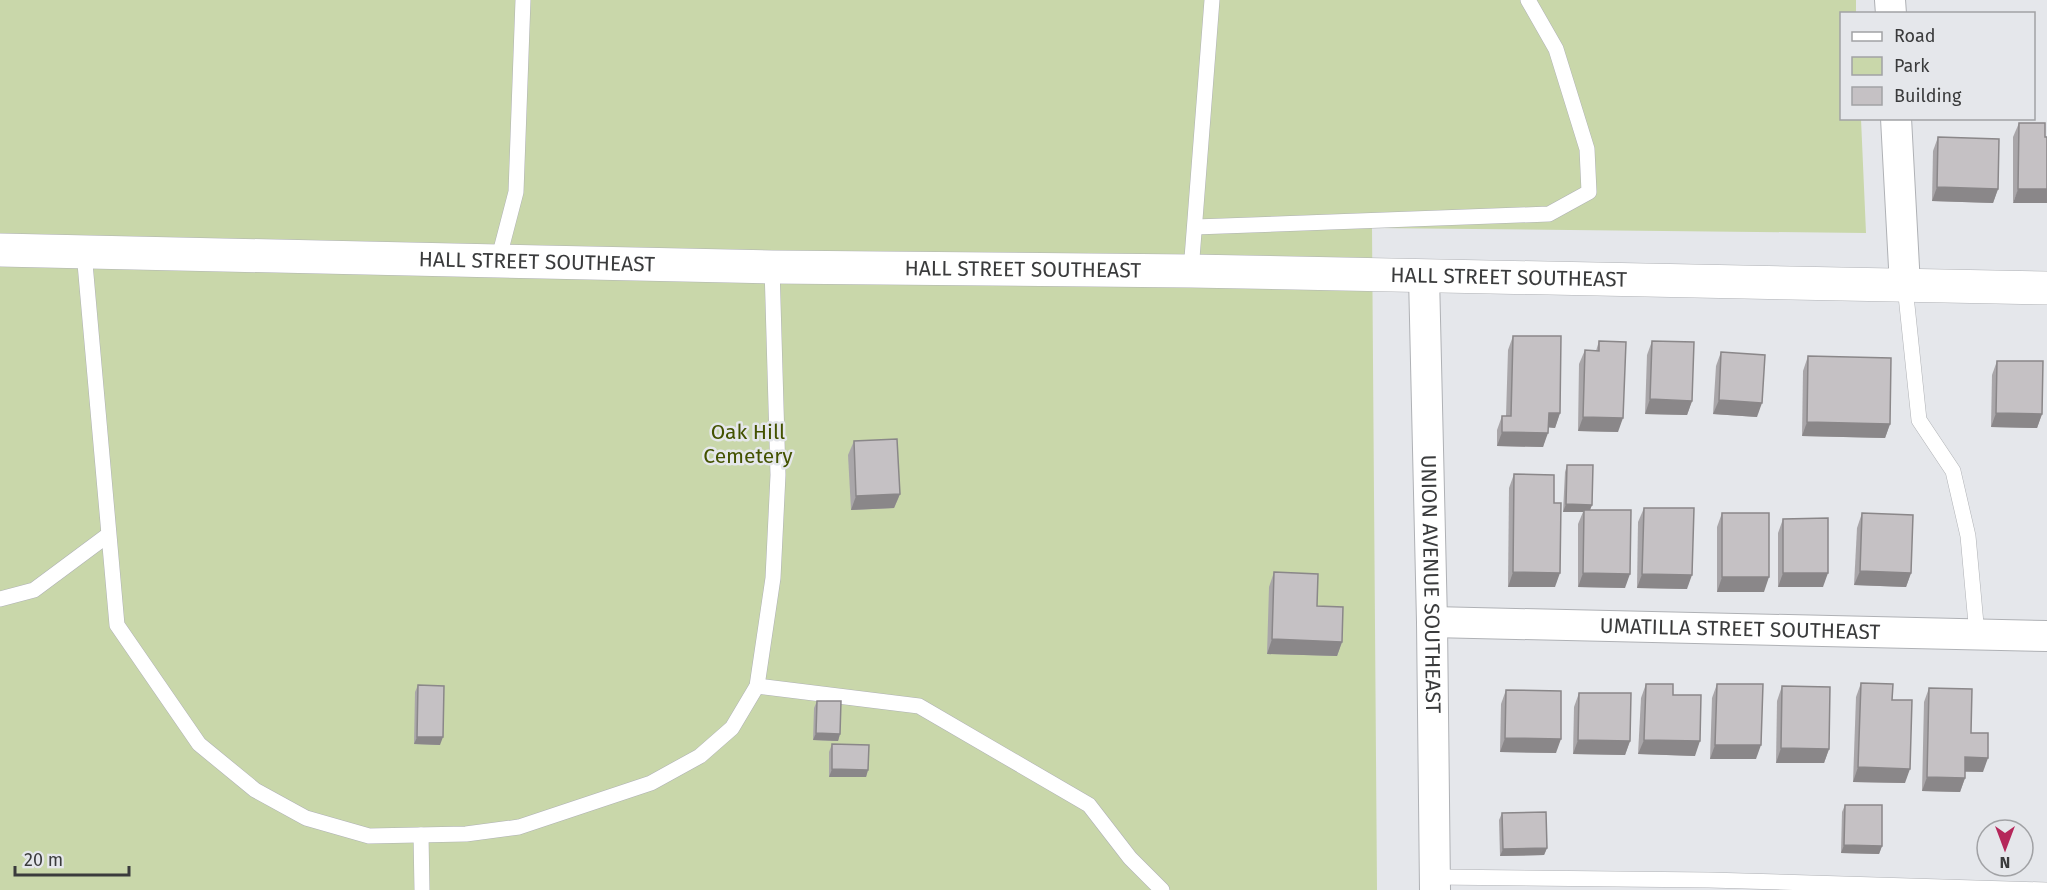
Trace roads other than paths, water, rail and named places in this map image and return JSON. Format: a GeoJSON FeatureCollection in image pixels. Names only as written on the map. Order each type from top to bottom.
{"type":"FeatureCollection","features":[{"type":"Feature","properties":{"kind":"main road","name":"HALL STREET SOUTHEAST"},"geometry":{"type":"LineString","coordinates":[[0,250],[772,267],[1191,271],[2047,288]]}},
{"type":"Feature","properties":{"kind":"street"},"geometry":{"type":"LineString","coordinates":[[1896,120],[1905,286]]}},
{"type":"Feature","properties":{"kind":"street","name":"UNION AVENUE SOUTHEAST"},"geometry":{"type":"LineString","coordinates":[[1424,276],[1435,883]]}},
{"type":"Feature","properties":{"kind":"street","name":"UMATILLA STREET SOUTHEAST"},"geometry":{"type":"LineString","coordinates":[[1432,622],[2047,636]]}},
{"type":"Feature","properties":{"kind":"lane"},"geometry":{"type":"LineString","coordinates":[[498,261],[516,192],[523,0]]}},
{"type":"Feature","properties":{"kind":"lane"},"geometry":{"type":"LineString","coordinates":[[1191,271],[1212,0]]}},
{"type":"Feature","properties":{"kind":"lane"},"geometry":{"type":"LineString","coordinates":[[1195,227],[1549,213],[1589,192],[1587,149],[1574,105],[1556,50],[1528,0]]}},
{"type":"Feature","properties":{"kind":"lane"},"geometry":{"type":"LineString","coordinates":[[84,252],[117,625],[199,744],[255,790],[306,818],[369,836],[466,834],[519,827],[651,783],[700,756],[732,728],[757,686],[773,578],[778,475],[772,267]]}},
{"type":"Feature","properties":{"kind":"lane"},"geometry":{"type":"LineString","coordinates":[[1905,286],[1919,420],[1953,471],[1968,536],[1977,635]]}},
{"type":"Feature","properties":{"kind":"lane"},"geometry":{"type":"LineString","coordinates":[[0,599],[34,590],[108,535]]}},
{"type":"Feature","properties":{"kind":"lane"},"geometry":{"type":"LineString","coordinates":[[757,686],[919,706],[1089,805],[1130,858],[1162,890]]}},
{"type":"Feature","properties":{"kind":"lane"},"geometry":{"type":"LineString","coordinates":[[421,835],[422,890]]}},
{"type":"Feature","properties":{"kind":"lane"},"geometry":{"type":"LineString","coordinates":[[1435,883],[1709,880],[2046,890]]}},
{"type":"Feature","properties":{"kind":"park label","name":"Oak Hill Cemetery"},"geometry":{"type":"Point","coordinates":[748,444]}}]}
